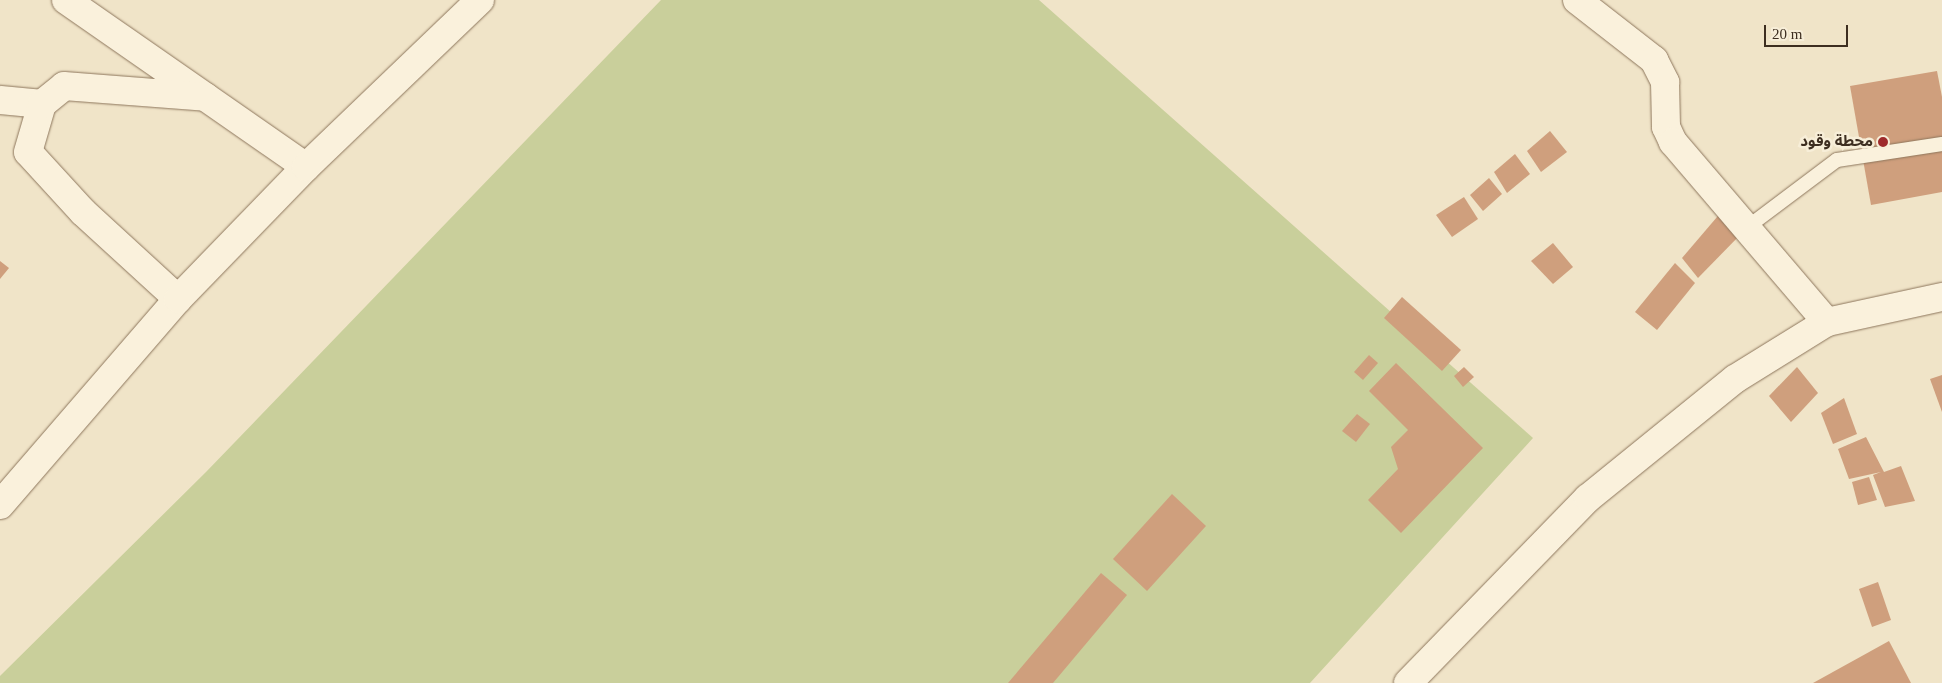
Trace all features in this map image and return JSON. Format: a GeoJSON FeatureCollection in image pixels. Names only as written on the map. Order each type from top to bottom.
{"type":"FeatureCollection","features":[{"type":"Feature","properties":{"kind":"street"},"geometry":{"type":"LineString","coordinates":[[66,0],[306,167]]}},
{"type":"Feature","properties":{"kind":"street"},"geometry":{"type":"LineString","coordinates":[[0,505],[178,299],[306,167],[480,0]]}},
{"type":"Feature","properties":{"kind":"street"},"geometry":{"type":"LineString","coordinates":[[1577,0],[1654,60],[1665,82],[1666,127],[1673,142],[1749,226],[1828,322]]}},
{"type":"Feature","properties":{"kind":"street"},"geometry":{"type":"LineString","coordinates":[[178,299],[83,212],[28,152],[42,104],[64,86],[206,97]]}},
{"type":"Feature","properties":{"kind":"street"},"geometry":{"type":"LineString","coordinates":[[0,100],[42,104]]}},
{"type":"Feature","properties":{"kind":"street"},"geometry":{"type":"LineString","coordinates":[[1408,683],[1588,498],[1735,379],[1828,322],[1942,297]]}},
{"type":"Feature","properties":{"kind":"lane"},"geometry":{"type":"LineString","coordinates":[[1749,226],[1837,160],[1942,144]]}},
{"type":"Feature","properties":{"kind":"green space"},"geometry":{"type":"Polygon","coordinates":[[[661,0],[1039,0],[1533,438],[1310,683],[0,683],[0,676],[206,472],[661,0]]]}},
{"type":"Feature","properties":{"kind":"building"},"geometry":{"type":"Polygon","coordinates":[[[1937,71],[1942,97],[1942,192],[1871,205],[1850,86],[1937,71]]]}},
{"type":"Feature","properties":{"kind":"building"},"geometry":{"type":"Polygon","coordinates":[[[1550,131],[1567,152],[1541,172],[1527,151],[1550,131]]]}},
{"type":"Feature","properties":{"kind":"building"},"geometry":{"type":"Polygon","coordinates":[[[1515,154],[1530,174],[1507,193],[1494,172],[1515,154]]]}},
{"type":"Feature","properties":{"kind":"building"},"geometry":{"type":"Polygon","coordinates":[[[1489,178],[1502,194],[1483,211],[1470,195],[1489,178]]]}},
{"type":"Feature","properties":{"kind":"building"},"geometry":{"type":"Polygon","coordinates":[[[1464,197],[1478,219],[1452,237],[1436,215],[1464,197]]]}},
{"type":"Feature","properties":{"kind":"building"},"geometry":{"type":"Polygon","coordinates":[[[1723,210],[1742,233],[1698,278],[1682,258],[1723,210]]]}},
{"type":"Feature","properties":{"kind":"building"},"geometry":{"type":"Polygon","coordinates":[[[1553,243],[1573,267],[1553,284],[1531,261],[1553,243]]]}},
{"type":"Feature","properties":{"kind":"building"},"geometry":{"type":"Polygon","coordinates":[[[0,261],[9,268],[0,279],[0,261]]]}},
{"type":"Feature","properties":{"kind":"building"},"geometry":{"type":"Polygon","coordinates":[[[1675,263],[1695,283],[1657,330],[1635,312],[1675,263]]]}},
{"type":"Feature","properties":{"kind":"building"},"geometry":{"type":"Polygon","coordinates":[[[1402,297],[1461,350],[1442,371],[1384,318],[1402,297]]]}},
{"type":"Feature","properties":{"kind":"building"},"geometry":{"type":"Polygon","coordinates":[[[1369,355],[1378,363],[1363,380],[1354,372],[1369,355]]]}},
{"type":"Feature","properties":{"kind":"building"},"geometry":{"type":"Polygon","coordinates":[[[1396,363],[1483,448],[1401,533],[1368,500],[1398,469],[1391,447],[1408,430],[1369,391],[1396,363]]]}},
{"type":"Feature","properties":{"kind":"building"},"geometry":{"type":"Polygon","coordinates":[[[1464,367],[1474,377],[1463,387],[1454,376],[1464,367]]]}},
{"type":"Feature","properties":{"kind":"building"},"geometry":{"type":"Polygon","coordinates":[[[1797,367],[1818,393],[1791,422],[1769,396],[1797,367]]]}},
{"type":"Feature","properties":{"kind":"building"},"geometry":{"type":"Polygon","coordinates":[[[1942,375],[1942,412],[1930,379],[1942,375]]]}},
{"type":"Feature","properties":{"kind":"building"},"geometry":{"type":"Polygon","coordinates":[[[1844,398],[1857,434],[1833,444],[1821,413],[1844,398]]]}},
{"type":"Feature","properties":{"kind":"building"},"geometry":{"type":"Polygon","coordinates":[[[1357,414],[1370,424],[1356,442],[1342,431],[1357,414]]]}},
{"type":"Feature","properties":{"kind":"building"},"geometry":{"type":"Polygon","coordinates":[[[1866,437],[1884,472],[1901,466],[1915,501],[1885,507],[1873,475],[1881,472],[1849,479],[1838,449],[1866,437]]]}},
{"type":"Feature","properties":{"kind":"building"},"geometry":{"type":"Polygon","coordinates":[[[1869,477],[1877,500],[1858,505],[1852,482],[1869,477]]]}},
{"type":"Feature","properties":{"kind":"building"},"geometry":{"type":"Polygon","coordinates":[[[1172,494],[1206,526],[1147,591],[1113,559],[1172,494]]]}},
{"type":"Feature","properties":{"kind":"building"},"geometry":{"type":"Polygon","coordinates":[[[1101,573],[1127,595],[1053,683],[1008,683],[1101,573]]]}},
{"type":"Feature","properties":{"kind":"building"},"geometry":{"type":"Polygon","coordinates":[[[1878,582],[1891,620],[1872,627],[1859,589],[1878,582]]]}},
{"type":"Feature","properties":{"kind":"building"},"geometry":{"type":"Polygon","coordinates":[[[1889,641],[1911,683],[1813,683],[1889,641]]]}},
{"type":"Feature","properties":{"kind":"place","name":"محطة وقود"},"geometry":{"type":"Point","coordinates":[1883,142]}}]}
